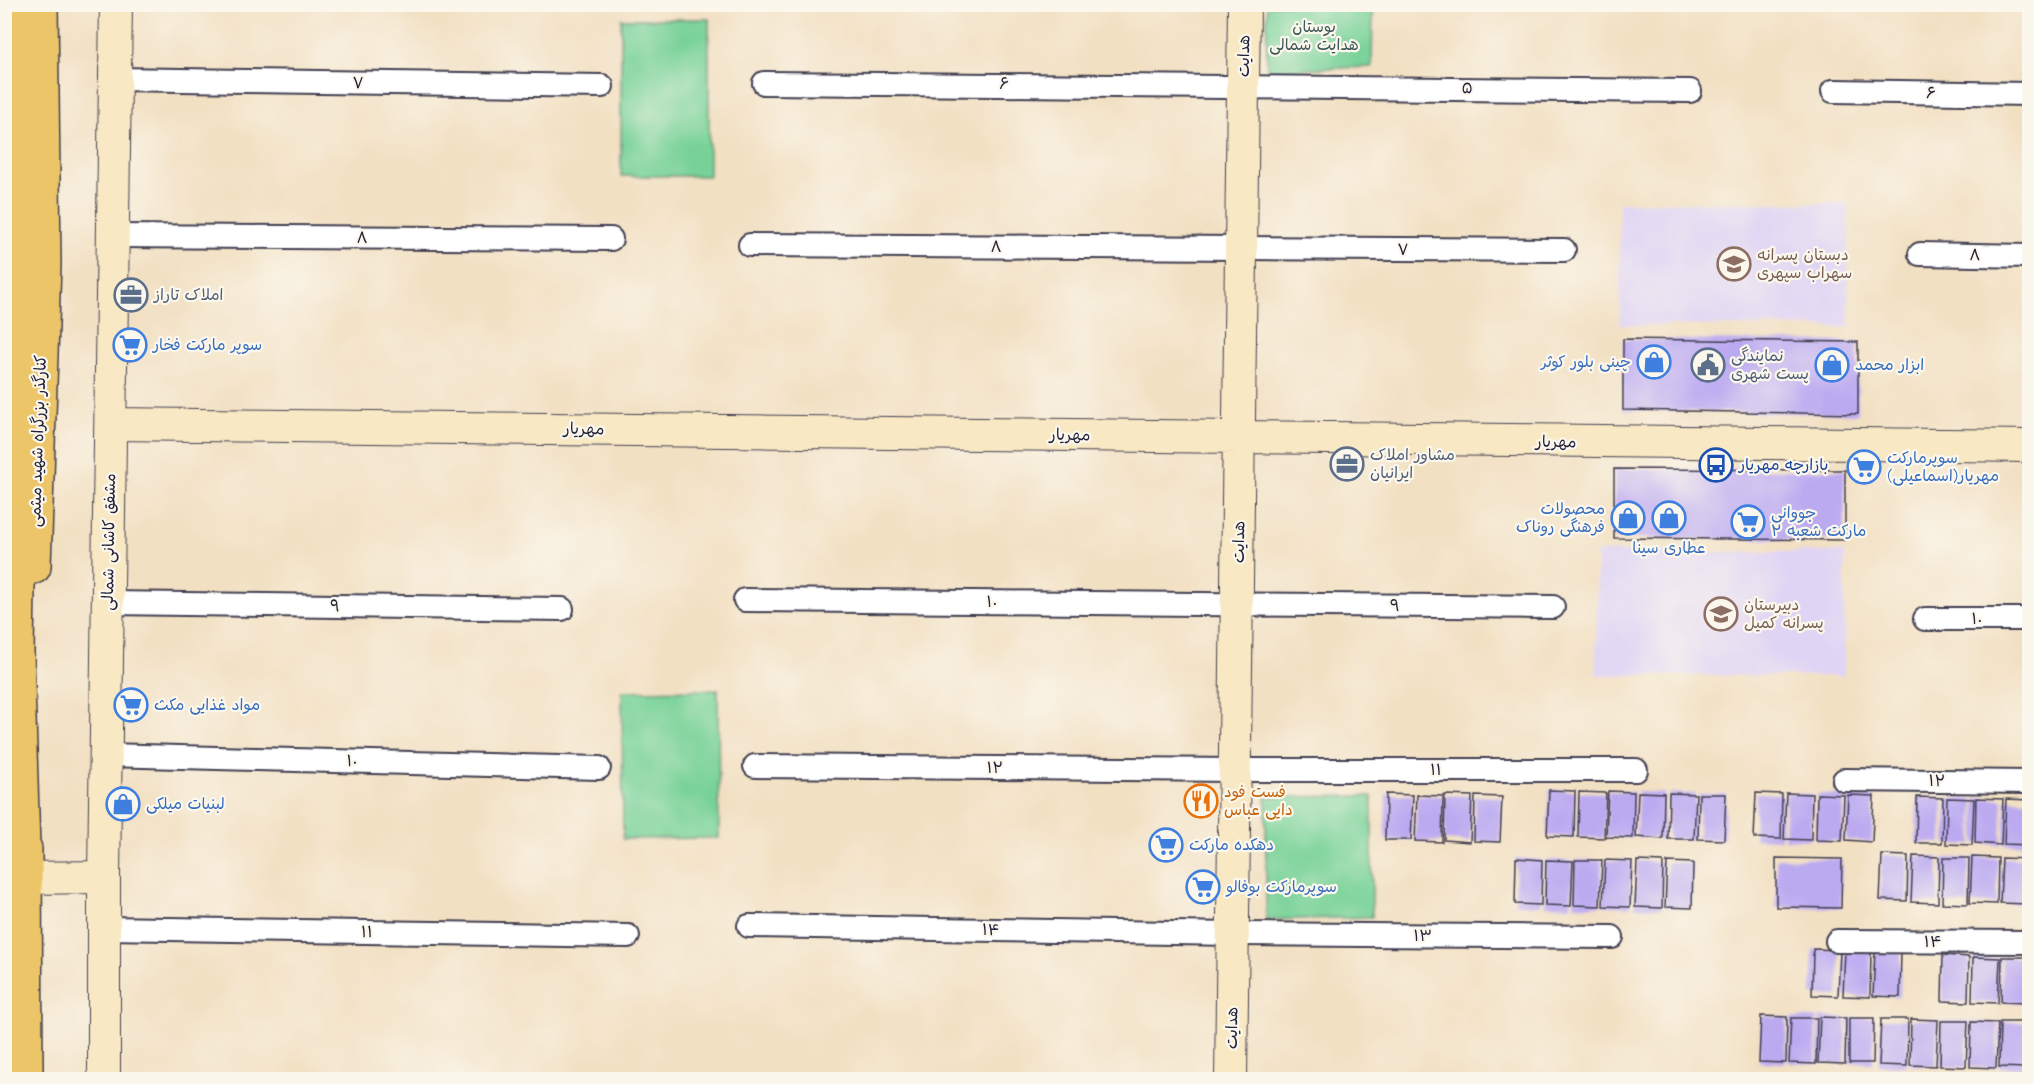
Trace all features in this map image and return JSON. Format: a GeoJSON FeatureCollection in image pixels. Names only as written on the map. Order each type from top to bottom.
{"type":"FeatureCollection","features":[{"type":"Feature","properties":{"kind":"main road"},"geometry":{"type":"LineString","coordinates":[[23,4],[23,262],[17,652],[24,878],[26,1080]]}},
{"type":"Feature","properties":{"kind":"main road","name":"کنارگذر بزرگراه شهید میثمی"},"geometry":{"type":"LineString","coordinates":[[24,878],[44,264],[41,4]]}},
{"type":"Feature","properties":{"kind":"street","name":"مشفق کاشانی شمالی"},"geometry":{"type":"LineString","coordinates":[[104,1080],[104,877],[116,4]]}},
{"type":"Feature","properties":{"kind":"street","name":"هدایت"},"geometry":{"type":"LineString","coordinates":[[1231,1080],[1244,4]]}},
{"type":"Feature","properties":{"kind":"street","name":"۷"},"geometry":{"type":"LineString","coordinates":[[115,79],[602,86]]}},
{"type":"Feature","properties":{"kind":"street","name":"۶"},"geometry":{"type":"LineString","coordinates":[[764,83],[1244,86]]}},
{"type":"Feature","properties":{"kind":"street","name":"۵"},"geometry":{"type":"LineString","coordinates":[[1244,86],[1690,91]]}},
{"type":"Feature","properties":{"kind":"street","name":"۶"},"geometry":{"type":"LineString","coordinates":[[1833,91],[2030,94]]}},
{"type":"Feature","properties":{"kind":"street","name":"۸"},"geometry":{"type":"LineString","coordinates":[[113,236],[611,239]]}},
{"type":"Feature","properties":{"kind":"street","name":"۸"},"geometry":{"type":"LineString","coordinates":[[750,245],[1242,249]]}},
{"type":"Feature","properties":{"kind":"street","name":"۷"},"geometry":{"type":"LineString","coordinates":[[1242,249],[1564,250]]}},
{"type":"Feature","properties":{"kind":"street","name":"۸"},"geometry":{"type":"LineString","coordinates":[[1920,254],[2030,256]]}},
{"type":"Feature","properties":{"kind":"street","name":"مهریار"},"geometry":{"type":"LineString","coordinates":[[111,424],[2030,446]]}},
{"type":"Feature","properties":{"kind":"street","name":"۱۰"},"geometry":{"type":"LineString","coordinates":[[745,600],[1238,604]]}},
{"type":"Feature","properties":{"kind":"street","name":"۹"},"geometry":{"type":"LineString","coordinates":[[108,603],[562,609]]}},
{"type":"Feature","properties":{"kind":"street","name":"۹"},"geometry":{"type":"LineString","coordinates":[[1238,604],[1553,607]]}},
{"type":"Feature","properties":{"kind":"street","name":"۱۰"},"geometry":{"type":"LineString","coordinates":[[1925,620],[2030,619]]}},
{"type":"Feature","properties":{"kind":"street","name":"۱۰"},"geometry":{"type":"LineString","coordinates":[[106,755],[599,768]]}},
{"type":"Feature","properties":{"kind":"street","name":"۱۲"},"geometry":{"type":"LineString","coordinates":[[755,766],[1236,770]]}},
{"type":"Feature","properties":{"kind":"street","name":"۱۱"},"geometry":{"type":"LineString","coordinates":[[1236,770],[1636,770]]}},
{"type":"Feature","properties":{"kind":"street","name":"۱۲"},"geometry":{"type":"LineString","coordinates":[[1844,780],[2030,782]]}},
{"type":"Feature","properties":{"kind":"street"},"geometry":{"type":"LineString","coordinates":[[24,878],[104,877]]}},
{"type":"Feature","properties":{"kind":"street","name":"۱۴"},"geometry":{"type":"LineString","coordinates":[[749,926],[1233,934]]}},
{"type":"Feature","properties":{"kind":"street","name":"۱۱"},"geometry":{"type":"LineString","coordinates":[[105,928],[628,936]]}},
{"type":"Feature","properties":{"kind":"street","name":"۱۳"},"geometry":{"type":"LineString","coordinates":[[1233,934],[1612,937]]}},
{"type":"Feature","properties":{"kind":"street","name":"۱۴"},"geometry":{"type":"LineString","coordinates":[[1837,941],[2030,942]]}},
{"type":"Feature","properties":{"kind":"shaded area","name":"دبستان پسرانه سهراب سپهری"},"geometry":{"type":"Polygon","coordinates":[[[1619,202],[1848,204],[1849,327],[1620,325],[1619,202]]]}},
{"type":"Feature","properties":{"kind":"shaded area","name":"دبیرستان پسرانه کمیل"},"geometry":{"type":"Polygon","coordinates":[[[1597,552],[1845,552],[1844,676],[1596,675],[1597,552]]]}},
{"type":"Feature","properties":{"kind":"green space","name":"بوستان هدایت شمالی"},"geometry":{"type":"Polygon","coordinates":[[[1267,5],[1373,5],[1372,67],[1267,70],[1267,5]]]}},
{"type":"Feature","properties":{"kind":"green space"},"geometry":{"type":"Polygon","coordinates":[[[621,19],[709,19],[709,176],[621,176],[621,19]]]}},
{"type":"Feature","properties":{"kind":"green space"},"geometry":{"type":"Polygon","coordinates":[[[718,690],[719,838],[623,839],[622,691],[718,690]]]}},
{"type":"Feature","properties":{"kind":"green space"},"geometry":{"type":"Polygon","coordinates":[[[1372,796],[1372,917],[1266,920],[1266,797],[1372,796]]]}},
{"type":"Feature","properties":{"kind":"building"},"geometry":{"type":"Polygon","coordinates":[[[1623,339],[1858,342],[1858,414],[1623,410],[1623,339]]]}},
{"type":"Feature","properties":{"kind":"building"},"geometry":{"type":"Polygon","coordinates":[[[1614,469],[1845,470],[1845,540],[1614,538],[1614,469]]]}},
{"type":"Feature","properties":{"kind":"building"},"geometry":{"type":"Polygon","coordinates":[[[1549,790],[1575,791],[1574,837],[1547,836],[1549,790]]]}},
{"type":"Feature","properties":{"kind":"building"},"geometry":{"type":"Polygon","coordinates":[[[1608,791],[1634,792],[1633,838],[1606,837],[1608,791]]]}},
{"type":"Feature","properties":{"kind":"building"},"geometry":{"type":"Polygon","coordinates":[[[1579,792],[1606,793],[1604,838],[1578,837],[1579,792]]]}},
{"type":"Feature","properties":{"kind":"building"},"geometry":{"type":"Polygon","coordinates":[[[1638,792],[1664,793],[1663,839],[1636,837],[1638,792]]]}},
{"type":"Feature","properties":{"kind":"building"},"geometry":{"type":"Polygon","coordinates":[[[1669,793],[1696,794],[1694,839],[1668,839],[1669,793]]]}},
{"type":"Feature","properties":{"kind":"building"},"geometry":{"type":"Polygon","coordinates":[[[1756,793],[1782,794],[1781,839],[1754,838],[1756,793]]]}},
{"type":"Feature","properties":{"kind":"building"},"geometry":{"type":"Polygon","coordinates":[[[1786,793],[1812,794],[1811,840],[1784,839],[1786,793]]]}},
{"type":"Feature","properties":{"kind":"building"},"geometry":{"type":"Polygon","coordinates":[[[1386,794],[1413,795],[1411,840],[1385,840],[1386,794]]]}},
{"type":"Feature","properties":{"kind":"building"},"geometry":{"type":"Polygon","coordinates":[[[1699,794],[1726,794],[1724,840],[1698,839],[1699,794]]]}},
{"type":"Feature","properties":{"kind":"building"},"geometry":{"type":"Polygon","coordinates":[[[1817,794],[1844,795],[1842,841],[1816,840],[1817,794]]]}},
{"type":"Feature","properties":{"kind":"building"},"geometry":{"type":"Polygon","coordinates":[[[1417,795],[1443,796],[1442,842],[1415,841],[1417,795]]]}},
{"type":"Feature","properties":{"kind":"building"},"geometry":{"type":"Polygon","coordinates":[[[1445,795],[1472,796],[1470,842],[1444,840],[1445,795]]]}},
{"type":"Feature","properties":{"kind":"building"},"geometry":{"type":"Polygon","coordinates":[[[1848,795],[1874,796],[1872,842],[1846,840],[1848,795]]]}},
{"type":"Feature","properties":{"kind":"building"},"geometry":{"type":"Polygon","coordinates":[[[1475,796],[1502,797],[1500,842],[1474,841],[1475,796]]]}},
{"type":"Feature","properties":{"kind":"building"},"geometry":{"type":"Polygon","coordinates":[[[1917,797],[1943,798],[1942,843],[1916,843],[1917,797]]]}},
{"type":"Feature","properties":{"kind":"building"},"geometry":{"type":"Polygon","coordinates":[[[1947,798],[1974,799],[1972,845],[1946,844],[1947,798]]]}},
{"type":"Feature","properties":{"kind":"building"},"geometry":{"type":"Polygon","coordinates":[[[1976,798],[2003,799],[2001,845],[1975,843],[1976,798]]]}},
{"type":"Feature","properties":{"kind":"building"},"geometry":{"type":"Polygon","coordinates":[[[2006,799],[2030,800],[2030,845],[2004,844],[2006,799]]]}},
{"type":"Feature","properties":{"kind":"building"},"geometry":{"type":"Polygon","coordinates":[[[1882,855],[1908,856],[1907,901],[1880,900],[1882,855]]]}},
{"type":"Feature","properties":{"kind":"building"},"geometry":{"type":"Polygon","coordinates":[[[1913,856],[1939,857],[1938,903],[1911,902],[1913,856]]]}},
{"type":"Feature","properties":{"kind":"building"},"geometry":{"type":"Polygon","coordinates":[[[1972,857],[1998,858],[1997,904],[1970,903],[1972,857]]]}},
{"type":"Feature","properties":{"kind":"building"},"geometry":{"type":"Polygon","coordinates":[[[1516,858],[1542,860],[1541,905],[1515,904],[1516,858]]]}},
{"type":"Feature","properties":{"kind":"building"},"geometry":{"type":"Polygon","coordinates":[[[1776,858],[1842,859],[1841,908],[1776,907],[1776,858]]]}},
{"type":"Feature","properties":{"kind":"building"},"geometry":{"type":"Polygon","coordinates":[[[1943,858],[1969,858],[1968,904],[1942,903],[1943,858]]]}},
{"type":"Feature","properties":{"kind":"building"},"geometry":{"type":"Polygon","coordinates":[[[2002,858],[2028,859],[2027,904],[2000,903],[2002,858]]]}},
{"type":"Feature","properties":{"kind":"building"},"geometry":{"type":"Polygon","coordinates":[[[1546,860],[1573,861],[1571,906],[1545,905],[1546,860]]]}},
{"type":"Feature","properties":{"kind":"building"},"geometry":{"type":"Polygon","coordinates":[[[1575,860],[1602,860],[1600,906],[1574,905],[1575,860]]]}},
{"type":"Feature","properties":{"kind":"building"},"geometry":{"type":"Polygon","coordinates":[[[1605,860],[1632,861],[1630,907],[1603,906],[1605,860]]]}},
{"type":"Feature","properties":{"kind":"building"},"geometry":{"type":"Polygon","coordinates":[[[1637,861],[1663,862],[1662,908],[1635,907],[1637,861]]]}},
{"type":"Feature","properties":{"kind":"building"},"geometry":{"type":"Polygon","coordinates":[[[1667,862],[1693,863],[1692,908],[1665,907],[1667,862]]]}},
{"type":"Feature","properties":{"kind":"building"},"geometry":{"type":"Polygon","coordinates":[[[1813,949],[1840,950],[1838,996],[1812,995],[1813,949]]]}},
{"type":"Feature","properties":{"kind":"building"},"geometry":{"type":"Polygon","coordinates":[[[1845,950],[1871,951],[1870,997],[1843,996],[1845,950]]]}},
{"type":"Feature","properties":{"kind":"building"},"geometry":{"type":"Polygon","coordinates":[[[1875,951],[1901,952],[1900,997],[1873,996],[1875,951]]]}},
{"type":"Feature","properties":{"kind":"building"},"geometry":{"type":"Polygon","coordinates":[[[1943,955],[1969,957],[1968,1002],[1942,1001],[1943,955]]]}},
{"type":"Feature","properties":{"kind":"building"},"geometry":{"type":"Polygon","coordinates":[[[1973,957],[2000,958],[1998,1003],[1972,1002],[1973,957]]]}},
{"type":"Feature","properties":{"kind":"building"},"geometry":{"type":"Polygon","coordinates":[[[2002,957],[2028,957],[2027,1003],[2001,1002],[2002,957]]]}},
{"type":"Feature","properties":{"kind":"building"},"geometry":{"type":"Polygon","coordinates":[[[1761,1016],[1787,1017],[1786,1063],[1759,1062],[1761,1016]]]}},
{"type":"Feature","properties":{"kind":"building"},"geometry":{"type":"Polygon","coordinates":[[[1820,1017],[1846,1018],[1845,1064],[1818,1063],[1820,1017]]]}},
{"type":"Feature","properties":{"kind":"building"},"geometry":{"type":"Polygon","coordinates":[[[1791,1018],[1817,1018],[1816,1064],[1789,1063],[1791,1018]]]}},
{"type":"Feature","properties":{"kind":"building"},"geometry":{"type":"Polygon","coordinates":[[[1849,1018],[1874,1018],[1873,1063],[1849,1063],[1849,1018]]]}},
{"type":"Feature","properties":{"kind":"building"},"geometry":{"type":"Polygon","coordinates":[[[1881,1019],[1908,1019],[1907,1066],[1879,1065],[1881,1019]]]}},
{"type":"Feature","properties":{"kind":"building"},"geometry":{"type":"Polygon","coordinates":[[[1911,1019],[1938,1020],[1936,1066],[1910,1065],[1911,1019]]]}},
{"type":"Feature","properties":{"kind":"building"},"geometry":{"type":"Polygon","coordinates":[[[1941,1021],[1968,1021],[1966,1067],[1940,1066],[1941,1021]]]}},
{"type":"Feature","properties":{"kind":"building"},"geometry":{"type":"Polygon","coordinates":[[[1971,1022],[1998,1023],[1996,1068],[1970,1067],[1971,1022]]]}},
{"type":"Feature","properties":{"kind":"building"},"geometry":{"type":"Polygon","coordinates":[[[2000,1022],[2027,1022],[2025,1068],[1999,1067],[2000,1022]]]}},
{"type":"Feature","properties":{"kind":"place","name":"دبستان پسرانه سهراب سپهری"},"geometry":{"type":"Point","coordinates":[1734,264]}},
{"type":"Feature","properties":{"kind":"place","name":"املاک تاراز"},"geometry":{"type":"Point","coordinates":[131,295]}},
{"type":"Feature","properties":{"kind":"place","name":"سوپر مارکت فخار"},"geometry":{"type":"Point","coordinates":[130,345]}},
{"type":"Feature","properties":{"kind":"place","name":"چینی بلور کوثر"},"geometry":{"type":"Point","coordinates":[1654,362]}},
{"type":"Feature","properties":{"kind":"place","name":"نمایندگی پست شهری"},"geometry":{"type":"Point","coordinates":[1708,365]}},
{"type":"Feature","properties":{"kind":"place","name":"ابزار محمد"},"geometry":{"type":"Point","coordinates":[1832,365]}},
{"type":"Feature","properties":{"kind":"place","name":"مشاور املاک ایرانیان"},"geometry":{"type":"Point","coordinates":[1347,464]}},
{"type":"Feature","properties":{"kind":"place","name":"بازارچه مهریار"},"geometry":{"type":"Point","coordinates":[1716,465]}},
{"type":"Feature","properties":{"kind":"place","name":"سوپرمارکت مهریار(اسماعیلی)"},"geometry":{"type":"Point","coordinates":[1864,467]}},
{"type":"Feature","properties":{"kind":"place","name":"محصولات فرهنگی روناک"},"geometry":{"type":"Point","coordinates":[1628,518]}},
{"type":"Feature","properties":{"kind":"place","name":"عطاری سینا"},"geometry":{"type":"Point","coordinates":[1669,518]}},
{"type":"Feature","properties":{"kind":"place","name":"جووانی مارکت شعبه ۲"},"geometry":{"type":"Point","coordinates":[1748,522]}},
{"type":"Feature","properties":{"kind":"place","name":"دبیرستان پسرانه کمیل"},"geometry":{"type":"Point","coordinates":[1721,614]}},
{"type":"Feature","properties":{"kind":"place","name":"مواد غذایی مکث"},"geometry":{"type":"Point","coordinates":[131,705]}},
{"type":"Feature","properties":{"kind":"place","name":"فست فود دایی عباس"},"geometry":{"type":"Point","coordinates":[1201,801]}},
{"type":"Feature","properties":{"kind":"place","name":"لبنیات میلکی"},"geometry":{"type":"Point","coordinates":[123,804]}},
{"type":"Feature","properties":{"kind":"place","name":"دهکده مارکت"},"geometry":{"type":"Point","coordinates":[1166,845]}},
{"type":"Feature","properties":{"kind":"place","name":"سوپرمارکت بوفالو"},"geometry":{"type":"Point","coordinates":[1203,887]}}]}
